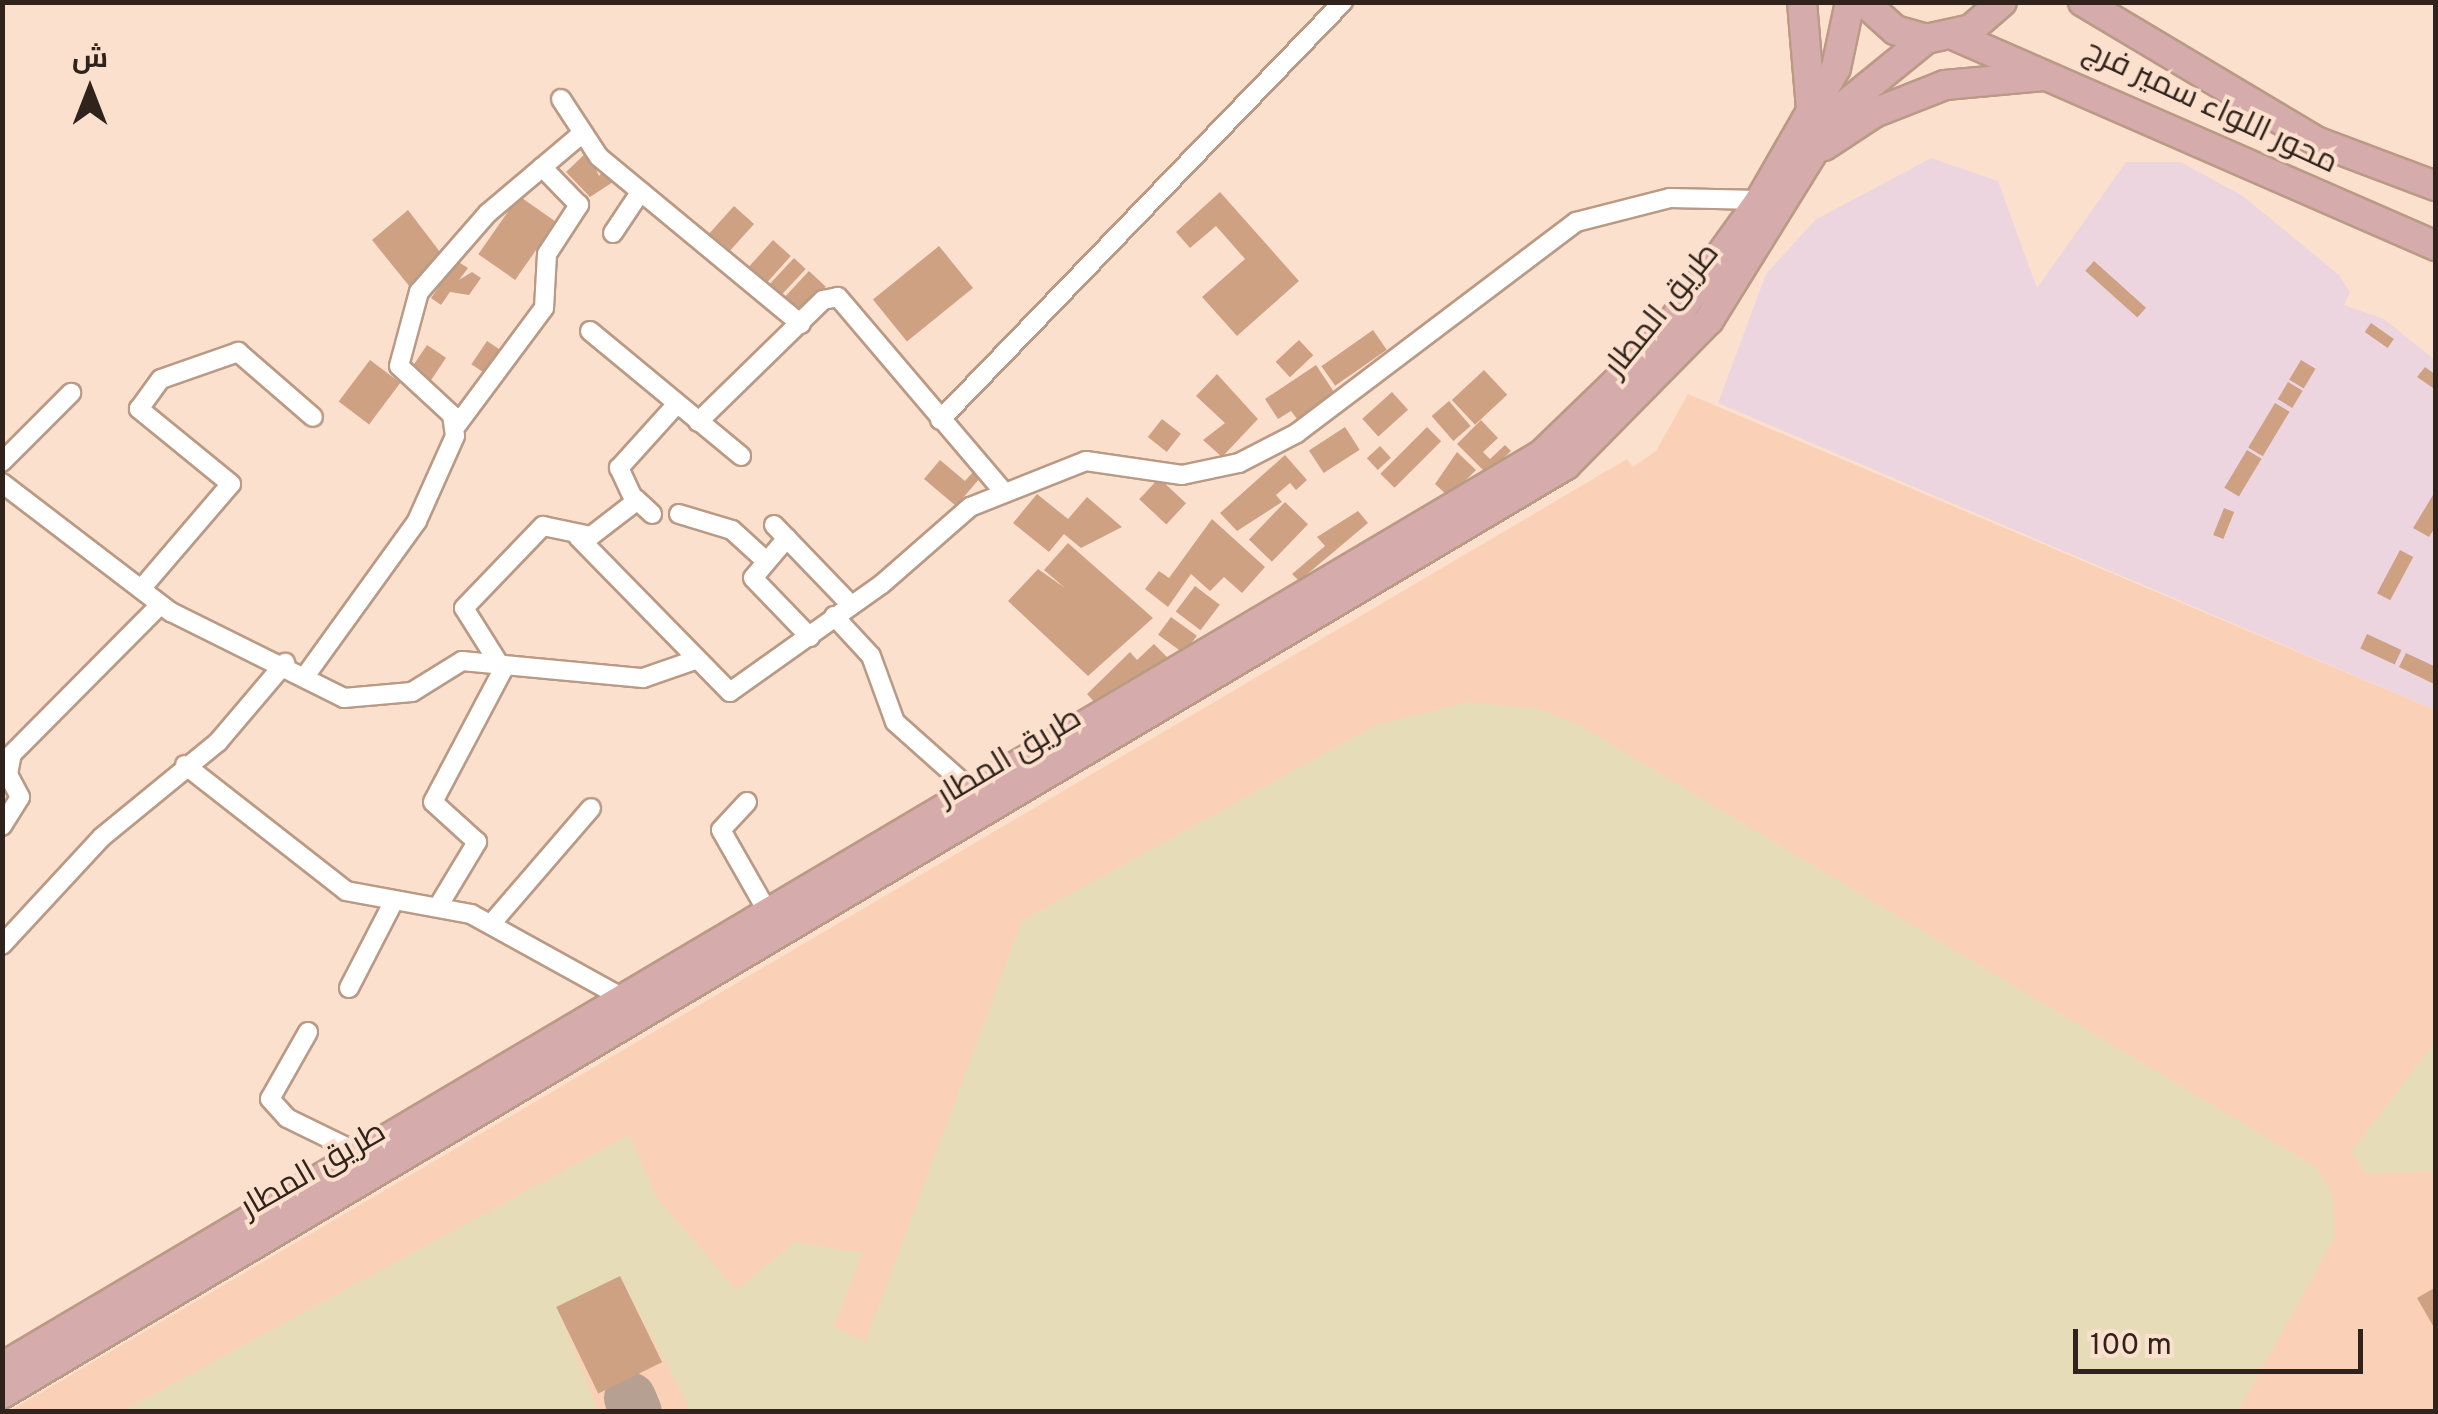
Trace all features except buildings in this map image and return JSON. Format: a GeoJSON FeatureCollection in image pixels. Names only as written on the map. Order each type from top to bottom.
{"type":"FeatureCollection","features":[{"type":"Feature","properties":{"kind":"main road"},"geometry":{"type":"LineString","coordinates":[[1802,2],[1810,116]]}},
{"type":"Feature","properties":{"kind":"main road","name":"طريق المطار"},"geometry":{"type":"LineString","coordinates":[[2,1367],[362,1155],[452,1116],[627,1000],[1542,454],[1699,312],[1836,68],[1850,2]]}},
{"type":"Feature","properties":{"kind":"main road"},"geometry":{"type":"LineString","coordinates":[[1864,2],[1895,30],[1926,39],[1955,36],[2002,2]]}},
{"type":"Feature","properties":{"kind":"main road","name":"محور اللواء سمير فرج"},"geometry":{"type":"LineString","coordinates":[[2083,2],[2316,141],[2436,186]]}},
{"type":"Feature","properties":{"kind":"main road","name":"محور اللواء سمير فرج"},"geometry":{"type":"LineString","coordinates":[[1955,36],[2059,77],[2436,246]]}},
{"type":"Feature","properties":{"kind":"main road","name":"طريق المطار"},"geometry":{"type":"LineString","coordinates":[[2,1394],[452,1116],[1524,494],[1610,428],[1699,312],[1859,88],[1926,39]]}},
{"type":"Feature","properties":{"kind":"main road"},"geometry":{"type":"LineString","coordinates":[[1811,156],[1874,113],[1945,85],[2059,77]]}},
{"type":"Feature","properties":{"kind":"street"},"geometry":{"type":"LineString","coordinates":[[940,420],[1343,2]]}},
{"type":"Feature","properties":{"kind":"street"},"geometry":{"type":"LineString","coordinates":[[561,99],[579,136],[801,324]]}},
{"type":"Feature","properties":{"kind":"street"},"geometry":{"type":"LineString","coordinates":[[457,425],[399,366],[418,292],[448,252],[579,136]]}},
{"type":"Feature","properties":{"kind":"street"},"geometry":{"type":"LineString","coordinates":[[306,676],[416,521],[457,425],[544,308],[547,254],[579,205],[542,167]]}},
{"type":"Feature","properties":{"kind":"street"},"geometry":{"type":"LineString","coordinates":[[613,233],[641,192]]}},
{"type":"Feature","properties":{"kind":"street"},"geometry":{"type":"LineString","coordinates":[[503,670],[464,608],[543,526],[578,537],[692,660],[730,692],[810,637],[964,510],[1086,462],[1182,475],[1239,463],[1297,433],[1576,222],[1695,195],[1760,200]]}},
{"type":"Feature","properties":{"kind":"street"},"geometry":{"type":"LineString","coordinates":[[698,422],[823,300],[845,301],[940,420],[1004,492]]}},
{"type":"Feature","properties":{"kind":"street"},"geometry":{"type":"LineString","coordinates":[[590,330],[741,456]]}},
{"type":"Feature","properties":{"kind":"street"},"geometry":{"type":"LineString","coordinates":[[141,589],[231,484],[139,409],[161,378],[238,352],[314,417]]}},
{"type":"Feature","properties":{"kind":"street"},"geometry":{"type":"LineString","coordinates":[[2,462],[71,394]]}},
{"type":"Feature","properties":{"kind":"street"},"geometry":{"type":"LineString","coordinates":[[652,514],[636,500],[619,468],[676,405]]}},
{"type":"Feature","properties":{"kind":"street"},"geometry":{"type":"LineString","coordinates":[[2,483],[160,604],[352,698],[412,692],[462,660],[503,670],[650,678],[692,660]]}},
{"type":"Feature","properties":{"kind":"street"},"geometry":{"type":"LineString","coordinates":[[578,537],[636,500]]}},
{"type":"Feature","properties":{"kind":"street"},"geometry":{"type":"LineString","coordinates":[[679,514],[732,530],[766,561]]}},
{"type":"Feature","properties":{"kind":"street"},"geometry":{"type":"LineString","coordinates":[[810,637],[753,578],[781,531],[850,604]]}},
{"type":"Feature","properties":{"kind":"street"},"geometry":{"type":"LineString","coordinates":[[2,826],[20,797],[8,774],[12,754],[160,604]]}},
{"type":"Feature","properties":{"kind":"street"},"geometry":{"type":"LineString","coordinates":[[834,616],[870,656],[896,722],[977,794]]}},
{"type":"Feature","properties":{"kind":"street"},"geometry":{"type":"LineString","coordinates":[[2,945],[102,836],[218,742],[284,662]]}},
{"type":"Feature","properties":{"kind":"street"},"geometry":{"type":"LineString","coordinates":[[439,905],[477,842],[432,802],[503,670]]}},
{"type":"Feature","properties":{"kind":"street"},"geometry":{"type":"LineString","coordinates":[[185,765],[324,878],[394,901],[439,905],[491,924],[627,1000]]}},
{"type":"Feature","properties":{"kind":"street"},"geometry":{"type":"LineString","coordinates":[[747,802],[721,830],[770,916]]}},
{"type":"Feature","properties":{"kind":"street"},"geometry":{"type":"LineString","coordinates":[[491,924],[590,808]]}},
{"type":"Feature","properties":{"kind":"street"},"geometry":{"type":"LineString","coordinates":[[349,988],[394,901]]}},
{"type":"Feature","properties":{"kind":"street"},"geometry":{"type":"LineString","coordinates":[[308,1032],[270,1099],[287,1118],[362,1155]]}},
{"type":"Feature","properties":{"kind":"shaded area"},"geometry":{"type":"Polygon","coordinates":[[[1931,158],[1998,181],[2037,288],[2126,162],[2181,162],[2243,196],[2339,275],[2350,292],[2344,305],[2384,319],[2435,360],[2435,710],[1718,403],[1766,274],[1815,220],[1931,158]]]}},
{"type":"Feature","properties":{"kind":"shaded area"},"geometry":{"type":"Polygon","coordinates":[[[1688,394],[2435,710],[2435,1411],[8,1412],[1627,459],[1633,467],[1656,451],[1688,394]]]}},
{"type":"Feature","properties":{"kind":"sand"},"geometry":{"type":"Polygon","coordinates":[[[1469,702],[1539,709],[1579,725],[2316,1167],[2332,1194],[2335,1237],[2238,1411],[691,1411],[620,1277],[557,1307],[598,1411],[121,1412],[629,1135],[657,1198],[736,1290],[795,1242],[862,1253],[834,1327],[866,1341],[1022,921],[1376,725],[1469,702]]]}},
{"type":"Feature","properties":{"kind":"sand"},"geometry":{"type":"Polygon","coordinates":[[[2435,1042],[2435,1171],[2366,1174],[2351,1152],[2435,1042]]]}},
{"type":"Feature","properties":{"kind":"taxiway"},"geometry":{"type":"LineString","coordinates":[[630,1398],[636,1412]]}}]}
